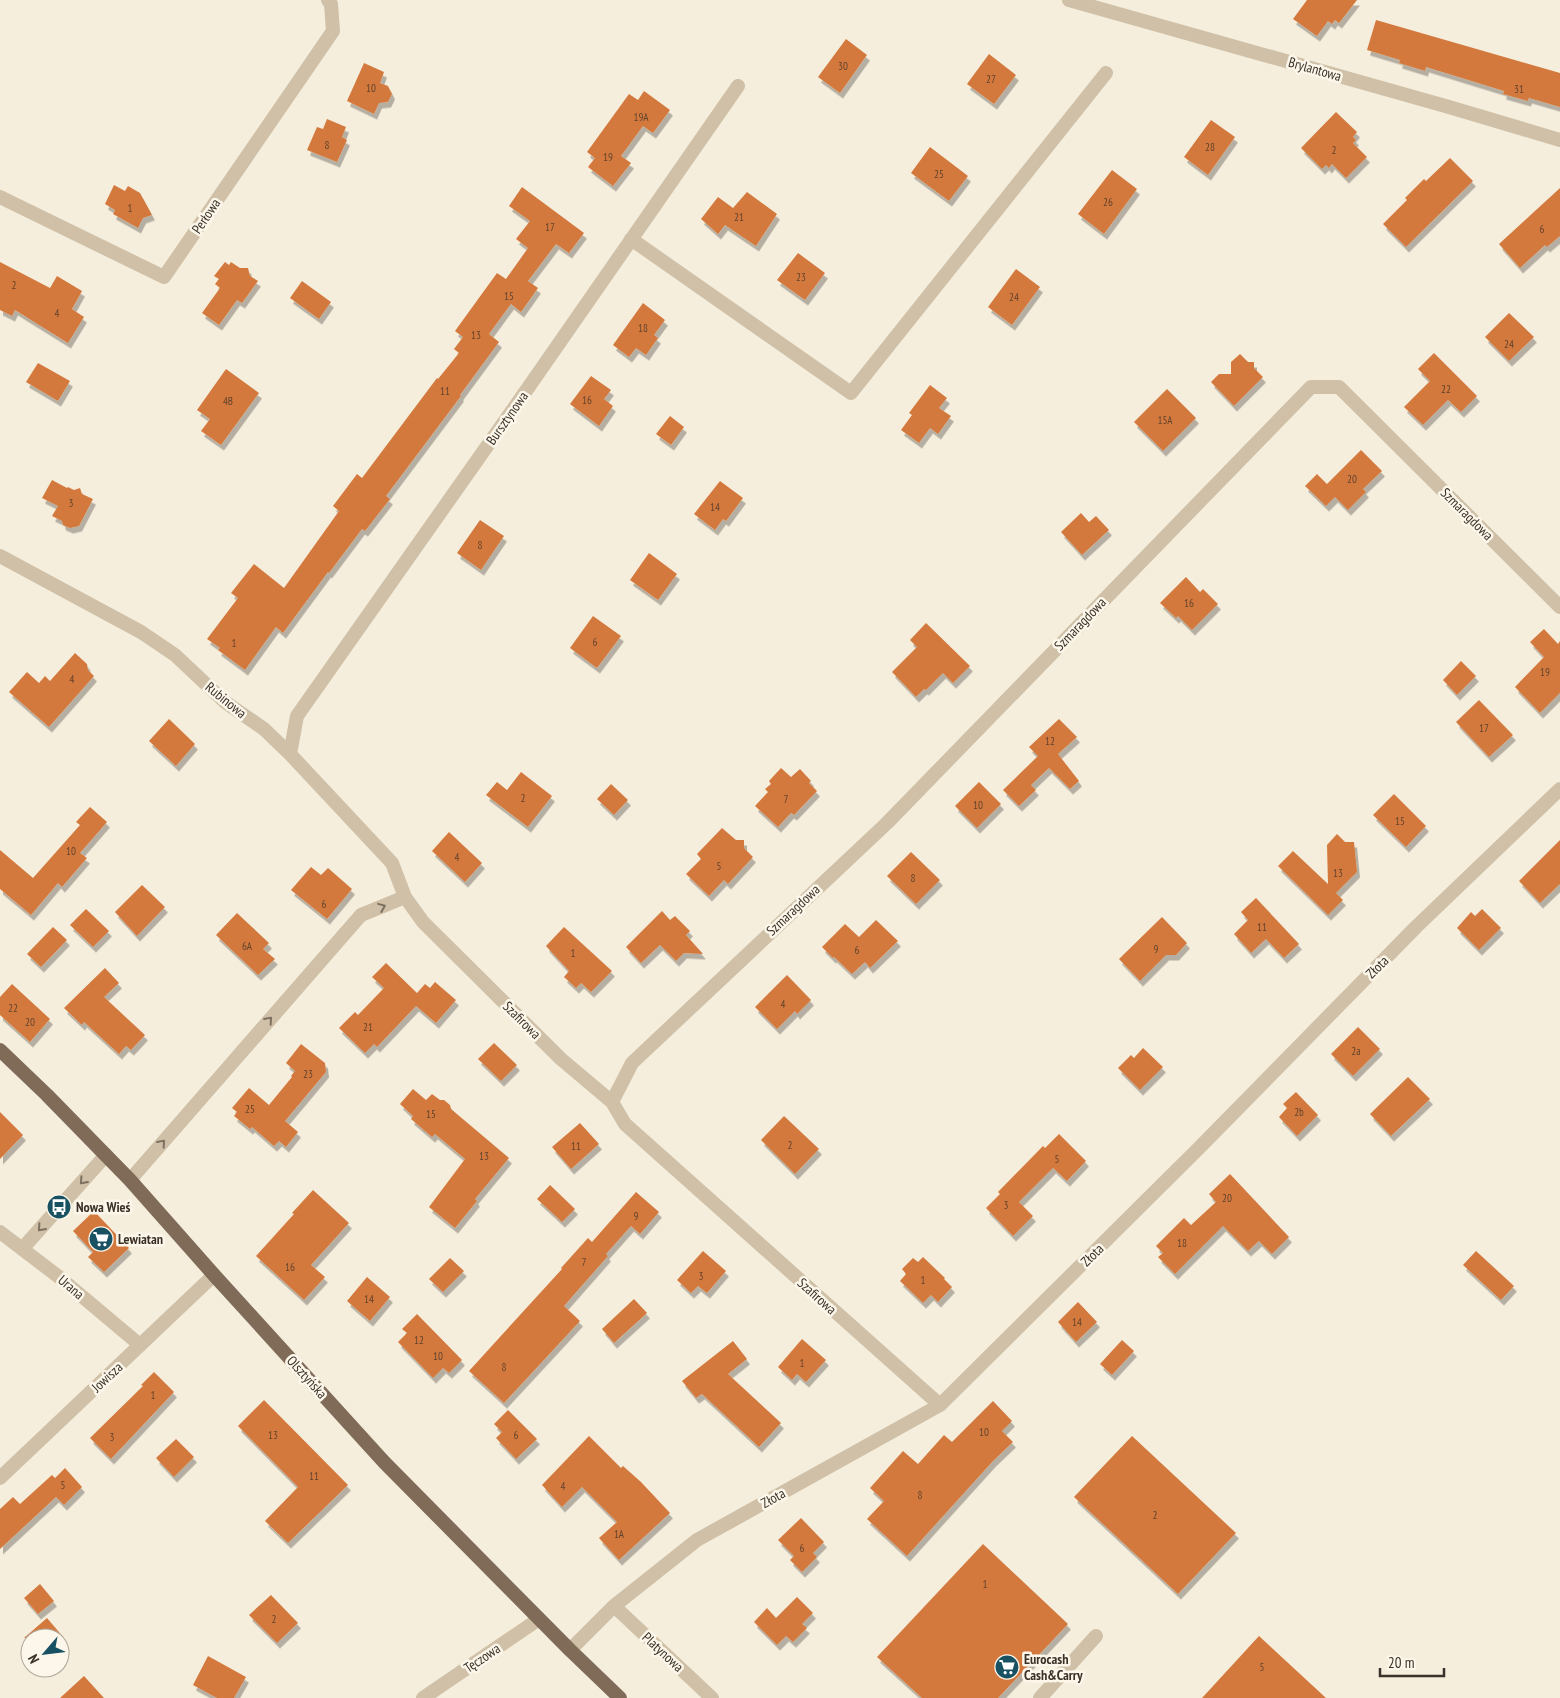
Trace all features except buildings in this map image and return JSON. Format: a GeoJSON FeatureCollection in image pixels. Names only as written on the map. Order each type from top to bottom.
{"type":"FeatureCollection","features":[{"type":"Feature","properties":{"kind":"main road","name":"Olsztyńska"},"geometry":{"type":"LineString","coordinates":[[0,1050],[130,1180],[384,1462],[620,1698]]}},
{"type":"Feature","properties":{"kind":"street","name":"Perłowa"},"geometry":{"type":"LineString","coordinates":[[0,197],[164,277],[333,31],[331,4],[328,0]]}},
{"type":"Feature","properties":{"kind":"street","name":"Brylantowa"},"geometry":{"type":"LineString","coordinates":[[1069,0],[1440,104],[1560,140]]}},
{"type":"Feature","properties":{"kind":"street"},"geometry":{"type":"LineString","coordinates":[[631,240],[852,393],[1106,73]]}},
{"type":"Feature","properties":{"kind":"street","name":"Bursztynowa"},"geometry":{"type":"LineString","coordinates":[[290,754],[297,716],[738,86]]}},
{"type":"Feature","properties":{"kind":"street","name":"Szmaragdowa"},"geometry":{"type":"LineString","coordinates":[[612,1102],[632,1063],[886,823],[1311,387],[1339,387],[1560,607]]}},
{"type":"Feature","properties":{"kind":"street","name":"Rubinowa"},"geometry":{"type":"LineString","coordinates":[[0,556],[141,632],[175,655],[224,702],[264,729],[290,754],[392,863],[405,897]]}},
{"type":"Feature","properties":{"kind":"street","name":"Złota"},"geometry":{"type":"LineString","coordinates":[[570,1650],[614,1606],[697,1540],[940,1406],[1191,1156],[1416,927],[1560,789]]}},
{"type":"Feature","properties":{"kind":"street"},"geometry":{"type":"LineString","coordinates":[[130,1180],[361,915],[405,897]]}},
{"type":"Feature","properties":{"kind":"street","name":"Szafirowa"},"geometry":{"type":"LineString","coordinates":[[405,897],[423,922],[561,1058],[612,1102],[625,1124],[940,1406]]}},
{"type":"Feature","properties":{"kind":"street"},"geometry":{"type":"LineString","coordinates":[[22,1249],[106,1155]]}},
{"type":"Feature","properties":{"kind":"street","name":"Urana"},"geometry":{"type":"LineString","coordinates":[[0,1232],[59,1277],[140,1345]]}},
{"type":"Feature","properties":{"kind":"street","name":"Jowisza"},"geometry":{"type":"LineString","coordinates":[[0,1478],[214,1275]]}},
{"type":"Feature","properties":{"kind":"street","name":"Platynowa"},"geometry":{"type":"LineString","coordinates":[[614,1606],[712,1698]]}},
{"type":"Feature","properties":{"kind":"street","name":"Tęczowa"},"geometry":{"type":"LineString","coordinates":[[423,1698],[540,1618]]}},
{"type":"Feature","properties":{"kind":"street"},"geometry":{"type":"LineString","coordinates":[[1040,1698],[1096,1636]]}},
{"type":"Feature","properties":{"kind":"place","name":"Nowa Wieś"},"geometry":{"type":"Point","coordinates":[59,1207]}},
{"type":"Feature","properties":{"kind":"place","name":"Lewiatan"},"geometry":{"type":"Point","coordinates":[101,1239]}},
{"type":"Feature","properties":{"kind":"place","name":"Eurocash Cash&Carry"},"geometry":{"type":"Point","coordinates":[1007,1667]}}]}
